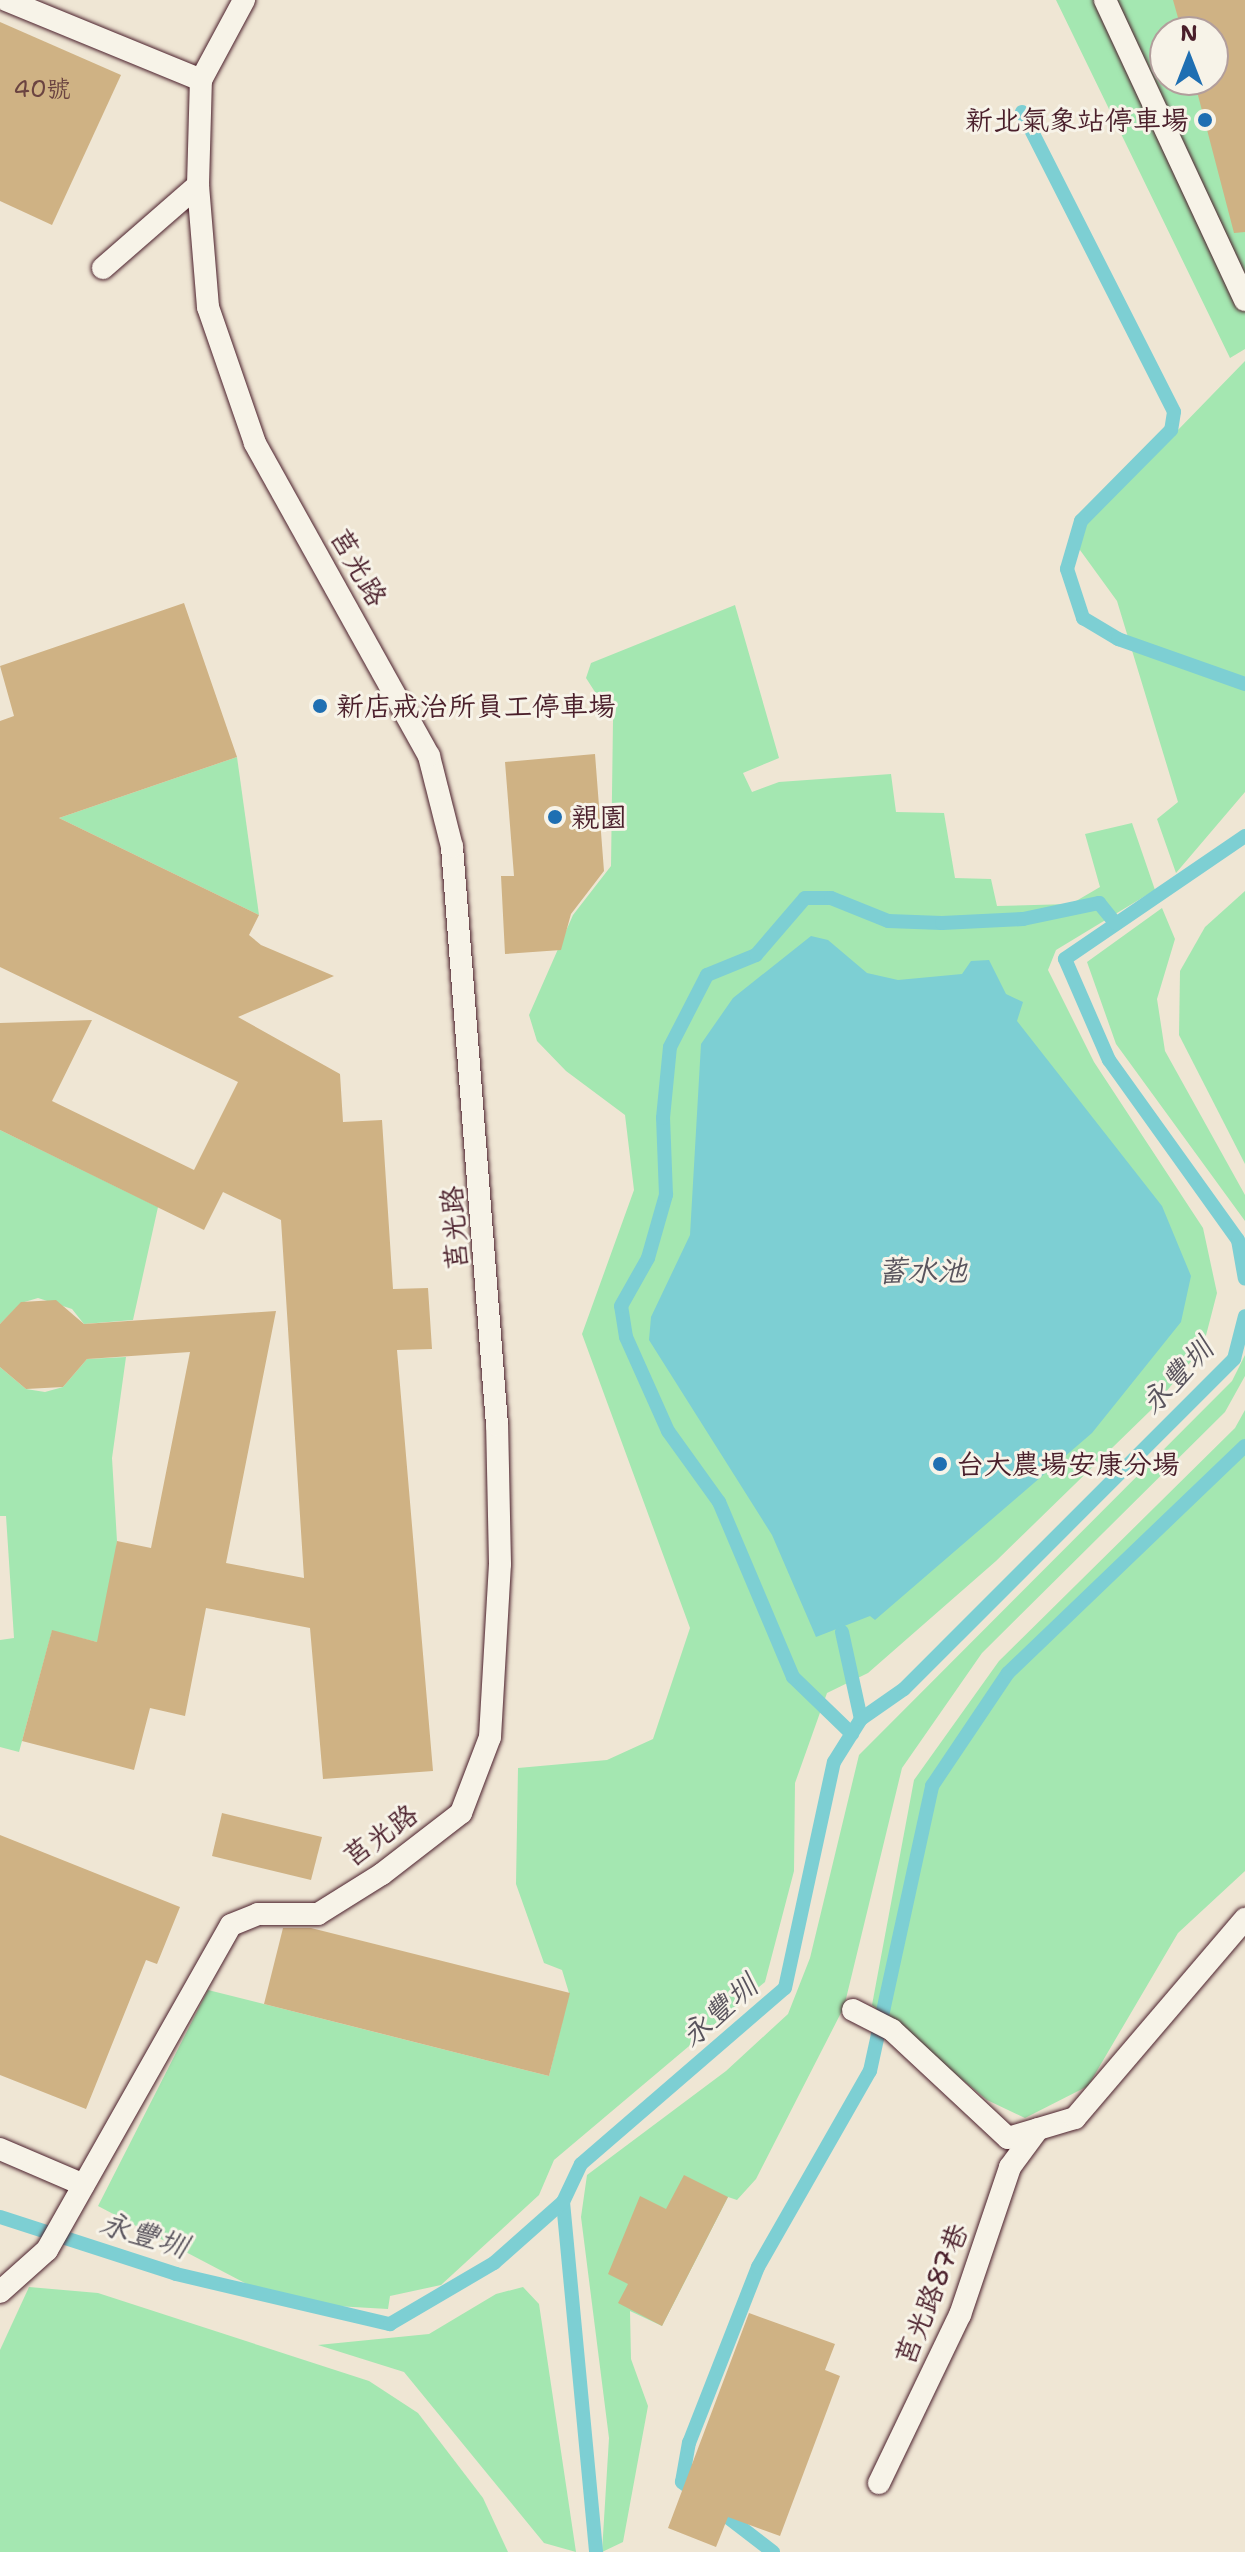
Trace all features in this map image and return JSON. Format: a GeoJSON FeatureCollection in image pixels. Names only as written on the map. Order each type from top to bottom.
{"type":"FeatureCollection","features":[{"type":"Feature","properties":{"kind":"lane"},"geometry":{"type":"LineString","coordinates":[[6,0],[201,80]]}},
{"type":"Feature","properties":{"kind":"lane","name":"莒光路"},"geometry":{"type":"LineString","coordinates":[[0,2292],[47,2250],[231,1925],[258,1914],[318,1914],[461,1813],[490,1737],[494,1669],[497,1425],[452,847],[429,756],[255,443],[208,307],[198,185],[201,80],[244,0]]}},
{"type":"Feature","properties":{"kind":"lane"},"geometry":{"type":"LineString","coordinates":[[1105,0],[1245,300]]}},
{"type":"Feature","properties":{"kind":"lane"},"geometry":{"type":"LineString","coordinates":[[103,268],[198,185]]}},
{"type":"Feature","properties":{"kind":"lane"},"geometry":{"type":"LineString","coordinates":[[853,2010],[892,2030],[1008,2138],[1075,2118],[1245,1919]]}},
{"type":"Feature","properties":{"kind":"lane","name":"莒光路87巷"},"geometry":{"type":"LineString","coordinates":[[879,2483],[960,2315],[1010,2167],[1038,2129]]}},
{"type":"Feature","properties":{"kind":"lane"},"geometry":{"type":"LineString","coordinates":[[0,2149],[84,2185]]}},
{"type":"Feature","properties":{"kind":"green space"},"geometry":{"type":"Polygon","coordinates":[[[1056,0],[1245,0],[1245,349],[1230,358],[1056,0]]]}},
{"type":"Feature","properties":{"kind":"green space"},"geometry":{"type":"Polygon","coordinates":[[[1245,361],[1245,792],[1176,873],[1157,819],[1178,802],[1117,601],[1072,539],[1245,361]]]}},
{"type":"Feature","properties":{"kind":"green space"},"geometry":{"type":"Polygon","coordinates":[[[735,605],[779,758],[743,773],[752,792],[779,782],[891,774],[896,812],[944,813],[955,878],[991,879],[997,906],[1071,904],[1100,887],[1085,834],[1132,823],[1155,890],[1056,950],[1048,970],[1094,1062],[1203,1228],[1217,1293],[1203,1347],[1151,1410],[996,1561],[868,1673],[827,1693],[795,1783],[794,1871],[765,1982],[554,2160],[539,2195],[441,2285],[390,2296],[388,2309],[283,2303],[98,2206],[208,1990],[549,2076],[569,1993],[562,1970],[544,1963],[516,1884],[518,1768],[607,1760],[653,1739],[690,1628],[582,1334],[634,1190],[625,1115],[566,1071],[537,1041],[529,1015],[573,915],[611,866],[613,720],[586,678],[591,663],[735,605]]]}},
{"type":"Feature","properties":{"kind":"green space"},"geometry":{"type":"Polygon","coordinates":[[[237,757],[259,915],[59,818],[237,757]]]}},
{"type":"Feature","properties":{"kind":"green space"},"geometry":{"type":"Polygon","coordinates":[[[1245,891],[1245,1164],[1179,1035],[1180,971],[1205,927],[1245,891]]]}},
{"type":"Feature","properties":{"kind":"green space"},"geometry":{"type":"Polygon","coordinates":[[[1162,908],[1175,939],[1157,999],[1165,1051],[1245,1195],[1245,1221],[1116,1044],[1087,962],[1162,908]]]}},
{"type":"Feature","properties":{"kind":"green space"},"geometry":{"type":"Polygon","coordinates":[[[0,1130],[158,1207],[133,1320],[84,1324],[72,1309],[38,1298],[21,1303],[0,1324],[0,1130]]]}},
{"type":"Feature","properties":{"kind":"green space"},"geometry":{"type":"Polygon","coordinates":[[[1245,1355],[1245,1376],[1225,1412],[982,1653],[902,1768],[844,2007],[756,2179],[737,2200],[728,2197],[662,2326],[630,2311],[631,2359],[648,2406],[623,2542],[602,2552],[609,2438],[581,2217],[587,2175],[726,2071],[788,2014],[810,1958],[859,1755],[1232,1381],[1245,1355]]]}},
{"type":"Feature","properties":{"kind":"green space"},"geometry":{"type":"Polygon","coordinates":[[[126,1357],[112,1458],[117,1541],[105,1644],[52,1631],[19,1752],[0,1747],[0,1640],[14,1638],[6,1516],[0,1516],[0,1367],[26,1389],[45,1392],[63,1387],[87,1359],[126,1357]]]}},
{"type":"Feature","properties":{"kind":"green space"},"geometry":{"type":"Polygon","coordinates":[[[1245,1410],[1245,1871],[1178,1933],[1088,2086],[1025,2118],[987,2100],[872,2005],[914,1780],[999,1661],[1235,1428],[1245,1410]]]}},
{"type":"Feature","properties":{"kind":"green space"},"geometry":{"type":"Polygon","coordinates":[[[29,2287],[98,2293],[369,2381],[418,2413],[483,2498],[508,2552],[0,2552],[0,2350],[29,2287]]]}},
{"type":"Feature","properties":{"kind":"green space"},"geometry":{"type":"Polygon","coordinates":[[[523,2287],[539,2304],[576,2552],[544,2543],[404,2372],[318,2345],[429,2334],[496,2294],[523,2287]]]}},
{"type":"Feature","properties":{"kind":"water","name":"蓄水池"},"geometry":{"type":"Polygon","coordinates":[[[811,936],[828,940],[867,973],[898,980],[962,974],[971,961],[989,960],[1006,994],[1023,1002],[1017,1021],[1162,1206],[1191,1276],[1181,1322],[1092,1433],[875,1620],[870,1616],[816,1637],[772,1535],[649,1340],[651,1317],[690,1235],[701,1044],[733,998],[811,936]]]}},
{"type":"Feature","properties":{"kind":"building"},"geometry":{"type":"Polygon","coordinates":[[[1173,0],[1245,0],[1245,232],[1234,233],[1198,96],[1229,96],[1229,16],[1178,16],[1173,0]]]}},
{"type":"Feature","properties":{"kind":"building"},"geometry":{"type":"Polygon","coordinates":[[[0,22],[121,75],[52,225],[0,201],[0,22]]]}},
{"type":"Feature","properties":{"kind":"building"},"geometry":{"type":"Polygon","coordinates":[[[184,603],[237,757],[59,818],[259,915],[249,935],[261,945],[334,976],[238,1017],[340,1074],[343,1122],[382,1120],[393,1289],[428,1288],[432,1349],[397,1350],[433,1771],[323,1779],[310,1628],[206,1608],[185,1716],[150,1708],[134,1770],[22,1741],[52,1630],[97,1642],[117,1541],[151,1548],[190,1352],[87,1359],[63,1387],[26,1389],[0,1367],[0,1324],[21,1302],[56,1300],[84,1324],[276,1311],[226,1563],[304,1578],[281,1220],[223,1192],[204,1230],[0,1130],[0,1023],[92,1020],[52,1101],[194,1170],[238,1082],[0,967],[0,721],[14,716],[0,666],[184,603]]]}},
{"type":"Feature","properties":{"kind":"building","name":"親園"},"geometry":{"type":"Polygon","coordinates":[[[595,754],[604,871],[571,914],[561,950],[505,954],[501,876],[514,876],[505,762],[595,754]]]}},
{"type":"Feature","properties":{"kind":"building"},"geometry":{"type":"Polygon","coordinates":[[[222,1813],[322,1837],[311,1880],[212,1856],[222,1813]]]}},
{"type":"Feature","properties":{"kind":"building"},"geometry":{"type":"Polygon","coordinates":[[[0,1835],[180,1907],[157,1964],[146,1960],[86,2109],[0,2075],[0,1835]]]}},
{"type":"Feature","properties":{"kind":"building"},"geometry":{"type":"Polygon","coordinates":[[[283,1928],[311,1928],[570,1993],[549,2076],[264,2004],[283,1928]]]}},
{"type":"Feature","properties":{"kind":"building"},"geometry":{"type":"Polygon","coordinates":[[[684,2175],[728,2197],[662,2326],[618,2303],[628,2284],[608,2274],[640,2196],[666,2209],[684,2175]]]}},
{"type":"Feature","properties":{"kind":"building"},"geometry":{"type":"Polygon","coordinates":[[[749,2313],[835,2344],[825,2370],[840,2376],[780,2536],[728,2517],[716,2547],[668,2528],[749,2313]]]}},
{"type":"Feature","properties":{"kind":"waterway"},"geometry":{"type":"LineString","coordinates":[[1022,112],[1174,412],[1171,430],[1081,521],[1067,569],[1083,618],[1118,639],[1245,684]]}},
{"type":"Feature","properties":{"kind":"waterway","name":"永豐圳"},"geometry":{"type":"LineString","coordinates":[[1245,836],[1065,959],[1109,1060],[1238,1240],[1245,1278]]}},
{"type":"Feature","properties":{"kind":"waterway"},"geometry":{"type":"LineString","coordinates":[[852,1734],[793,1677],[719,1502],[668,1431],[626,1337],[621,1306],[648,1258],[666,1195],[663,1118],[670,1047],[707,975],[756,955],[805,898],[831,898],[888,921],[942,923],[1023,919],[1099,903],[1115,923]]}},
{"type":"Feature","properties":{"kind":"waterway","name":"永豐圳"},"geometry":{"type":"LineString","coordinates":[[0,2217],[176,2274],[390,2324],[494,2263],[563,2202],[581,2164],[785,1988],[834,1762],[861,1719],[904,1689],[1234,1359],[1245,1316]]}},
{"type":"Feature","properties":{"kind":"waterway"},"geometry":{"type":"LineString","coordinates":[[773,2552],[682,2482],[689,2443],[758,2267],[870,2071],[932,1786],[1008,1673],[1245,1446]]}},
{"type":"Feature","properties":{"kind":"waterway"},"geometry":{"type":"LineString","coordinates":[[842,1632],[861,1719]]}},
{"type":"Feature","properties":{"kind":"waterway"},"geometry":{"type":"LineString","coordinates":[[563,2202],[596,2552]]}},
{"type":"Feature","properties":{"kind":"place","name":"新北氣象站停車場"},"geometry":{"type":"Point","coordinates":[1205,120]}},
{"type":"Feature","properties":{"kind":"place","name":"新店戒治所員工停車場"},"geometry":{"type":"Point","coordinates":[320,706]}},
{"type":"Feature","properties":{"kind":"place","name":"親園"},"geometry":{"type":"Point","coordinates":[555,817]}},
{"type":"Feature","properties":{"kind":"place","name":"台大農場安康分場"},"geometry":{"type":"Point","coordinates":[940,1464]}}]}
